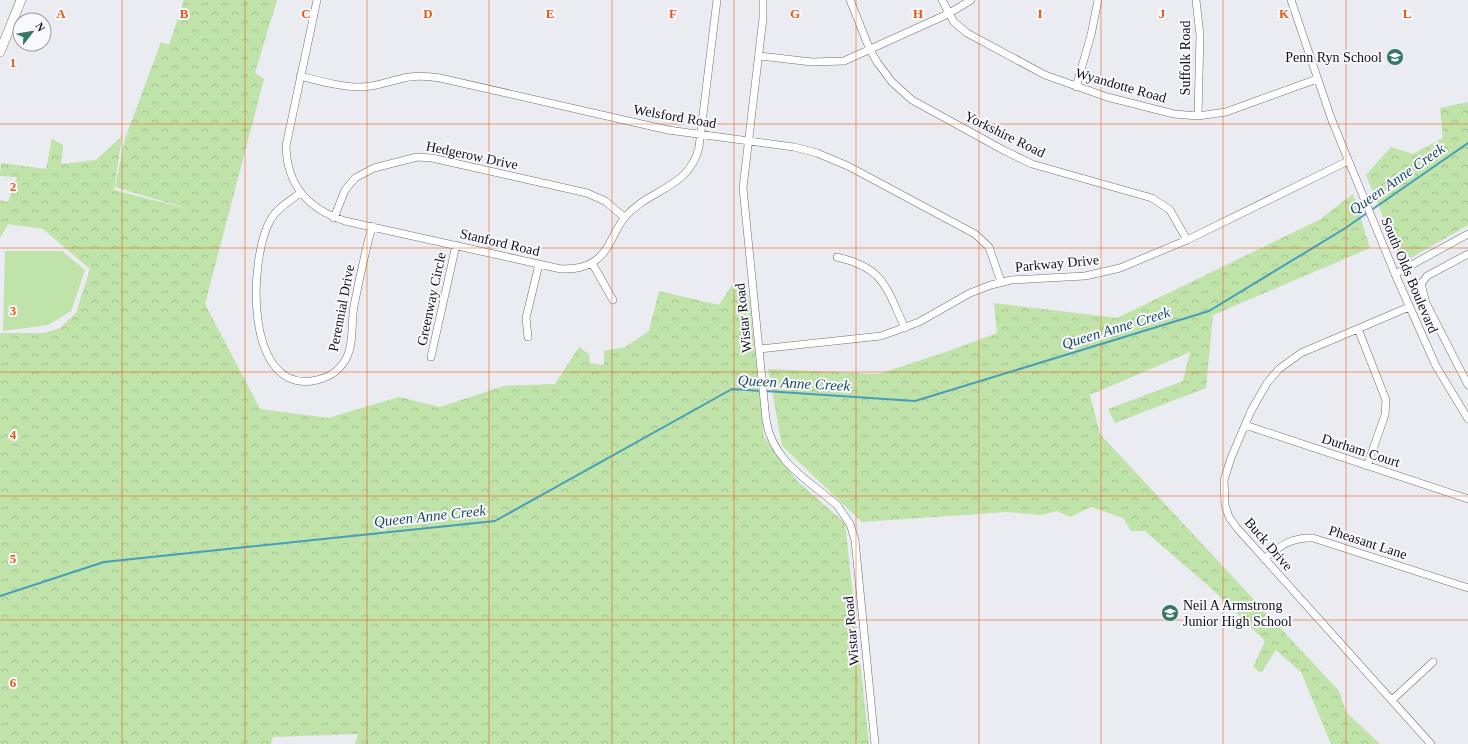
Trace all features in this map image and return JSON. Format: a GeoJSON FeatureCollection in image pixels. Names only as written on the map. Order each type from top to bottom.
{"type":"FeatureCollection","features":[{"type":"Feature","properties":{"kind":"main road"},"geometry":{"type":"LineString","coordinates":[[0,52],[21,0]]}},
{"type":"Feature","properties":{"kind":"street","name":"Stanford Road"},"geometry":{"type":"LineString","coordinates":[[317,0],[286,146],[288,167],[300,193],[322,212],[334,218],[561,269],[574,269],[592,263],[600,257],[608,247],[624,218],[642,201],[676,182],[688,171],[697,153],[717,0]]}},
{"type":"Feature","properties":{"kind":"street","name":"Wistar Road"},"geometry":{"type":"LineString","coordinates":[[763,0],[759,56],[743,188],[768,430],[777,450],[788,464],[837,505],[844,513],[853,531],[859,566],[875,744]]}},
{"type":"Feature","properties":{"kind":"street","name":"Yorkshire Road"},"geometry":{"type":"LineString","coordinates":[[850,0],[870,50],[892,82],[912,100],[926,109],[1032,164],[1152,198],[1170,210],[1187,240]]}},
{"type":"Feature","properties":{"kind":"street","name":"Wyandotte Road"},"geometry":{"type":"LineString","coordinates":[[942,0],[948,14],[960,28],[982,42],[1045,75],[1107,97],[1174,114],[1198,116],[1226,112],[1317,80]]}},
{"type":"Feature","properties":{"kind":"street"},"geometry":{"type":"LineString","coordinates":[[759,56],[831,63],[844,61],[948,14],[971,0]]}},
{"type":"Feature","properties":{"kind":"street"},"geometry":{"type":"LineString","coordinates":[[1076,87],[1093,28],[1098,0]]}},
{"type":"Feature","properties":{"kind":"street","name":"Suffolk Road"},"geometry":{"type":"LineString","coordinates":[[1196,0],[1200,35],[1198,116]]}},
{"type":"Feature","properties":{"kind":"street","name":"South Olds Boulevard"},"geometry":{"type":"LineString","coordinates":[[1291,0],[1317,80],[1348,161],[1395,274],[1436,366],[1468,419]]}},
{"type":"Feature","properties":{"kind":"street","name":"Welsford Road"},"geometry":{"type":"LineString","coordinates":[[300,76],[338,85],[361,87],[383,84],[401,78],[417,76],[440,78],[668,130],[794,147],[848,166],[975,234],[989,247],[1001,282]]}},
{"type":"Feature","properties":{"kind":"street","name":"Hedgerow Drive"},"geometry":{"type":"LineString","coordinates":[[334,218],[345,190],[355,178],[374,168],[417,156],[432,158],[587,193],[605,201],[624,218]]}},
{"type":"Feature","properties":{"kind":"street","name":"Parkway Drive"},"geometry":{"type":"LineString","coordinates":[[759,349],[866,339],[905,328],[970,293],[1001,282],[1036,278],[1085,276],[1110,270],[1140,260],[1187,240],[1348,161]]}},
{"type":"Feature","properties":{"kind":"street","name":"Perennial Drive"},"geometry":{"type":"LineString","coordinates":[[300,193],[283,206],[271,218],[265,232],[255,279],[256,296],[264,347],[267,356],[275,368],[290,378],[309,381],[323,379],[334,372],[346,358],[350,345],[354,306],[372,226]]}},
{"type":"Feature","properties":{"kind":"street"},"geometry":{"type":"LineString","coordinates":[[1395,274],[1468,234]]}},
{"type":"Feature","properties":{"kind":"street","name":"Greenway Circle"},"geometry":{"type":"LineString","coordinates":[[431,358],[456,245]]}},
{"type":"Feature","properties":{"kind":"street"},"geometry":{"type":"LineString","coordinates":[[1468,254],[1427,276],[1421,284],[1426,303],[1468,385]]}},
{"type":"Feature","properties":{"kind":"street"},"geometry":{"type":"LineString","coordinates":[[837,257],[863,265],[876,274],[887,288],[905,328]]}},
{"type":"Feature","properties":{"kind":"street"},"geometry":{"type":"LineString","coordinates":[[592,263],[613,300]]}},
{"type":"Feature","properties":{"kind":"street"},"geometry":{"type":"LineString","coordinates":[[528,337],[526,318],[539,264]]}},
{"type":"Feature","properties":{"kind":"street","name":"Buck Drive"},"geometry":{"type":"LineString","coordinates":[[1410,307],[1301,353],[1284,364],[1263,389],[1245,424],[1227,469],[1223,485],[1224,498],[1231,520],[1264,559],[1431,744]]}},
{"type":"Feature","properties":{"kind":"street"},"geometry":{"type":"LineString","coordinates":[[1358,329],[1386,400],[1385,415],[1367,466]]}},
{"type":"Feature","properties":{"kind":"street","name":"Durham Court"},"geometry":{"type":"LineString","coordinates":[[1245,424],[1367,466],[1468,498]]}},
{"type":"Feature","properties":{"kind":"street","name":"Pheasant Lane"},"geometry":{"type":"LineString","coordinates":[[1264,559],[1285,542],[1299,538],[1312,538],[1468,588]]}},
{"type":"Feature","properties":{"kind":"street"},"geometry":{"type":"LineString","coordinates":[[1392,700],[1433,662]]}},
{"type":"Feature","properties":{"kind":"green space"},"geometry":{"type":"Polygon","coordinates":[[[184,0],[277,0],[255,73],[264,79],[205,304],[260,409],[328,418],[399,397],[440,407],[504,386],[555,384],[579,347],[589,354],[590,363],[604,365],[604,351],[625,347],[649,331],[659,291],[719,305],[732,285],[749,296],[764,437],[798,482],[845,523],[869,744],[355,744],[358,734],[273,737],[271,744],[0,744],[0,333],[44,333],[60,328],[76,313],[90,269],[43,229],[8,224],[0,238],[0,200],[8,202],[17,177],[0,176],[1,163],[46,169],[52,139],[63,145],[61,164],[96,160],[122,136],[114,190],[192,210],[115,187],[125,139],[161,42],[169,45],[184,0]]]}},
{"type":"Feature","properties":{"kind":"green space"},"geometry":{"type":"Polygon","coordinates":[[[1468,102],[1468,225],[1402,263],[1366,175],[1391,147],[1413,154],[1443,138],[1440,108],[1468,102]]]}},
{"type":"Feature","properties":{"kind":"green space"},"geometry":{"type":"Polygon","coordinates":[[[1353,194],[1370,248],[1213,315],[1206,388],[1115,423],[1108,409],[1183,381],[1190,352],[1090,395],[1100,434],[1339,691],[1346,712],[1380,744],[1331,744],[1301,672],[1276,650],[1261,673],[1253,667],[1265,641],[1212,589],[1145,531],[1131,531],[1123,518],[1091,507],[1070,517],[1057,511],[1041,515],[1007,512],[862,522],[782,446],[768,369],[878,374],[949,351],[997,333],[994,303],[1117,318],[1319,220],[1353,194]]]}},
{"type":"Feature","properties":{"kind":"green space"},"geometry":{"type":"Polygon","coordinates":[[[5,251],[62,251],[85,270],[71,311],[48,325],[3,331],[5,251]]]}},
{"type":"Feature","properties":{"kind":"waterway","name":"Queen Anne Creek"},"geometry":{"type":"LineString","coordinates":[[765,391],[915,401],[1209,311],[1344,229],[1468,143]]}},
{"type":"Feature","properties":{"kind":"waterway","name":"Queen Anne Creek"},"geometry":{"type":"LineString","coordinates":[[0,596],[104,562],[495,521],[732,389],[761,391]]}},
{"type":"Feature","properties":{"kind":"place","name":"Penn Ryn School"},"geometry":{"type":"Point","coordinates":[1395,57]}},
{"type":"Feature","properties":{"kind":"place","name":"Neil A Armstrong Junior High School"},"geometry":{"type":"Point","coordinates":[1170,613]}}]}
